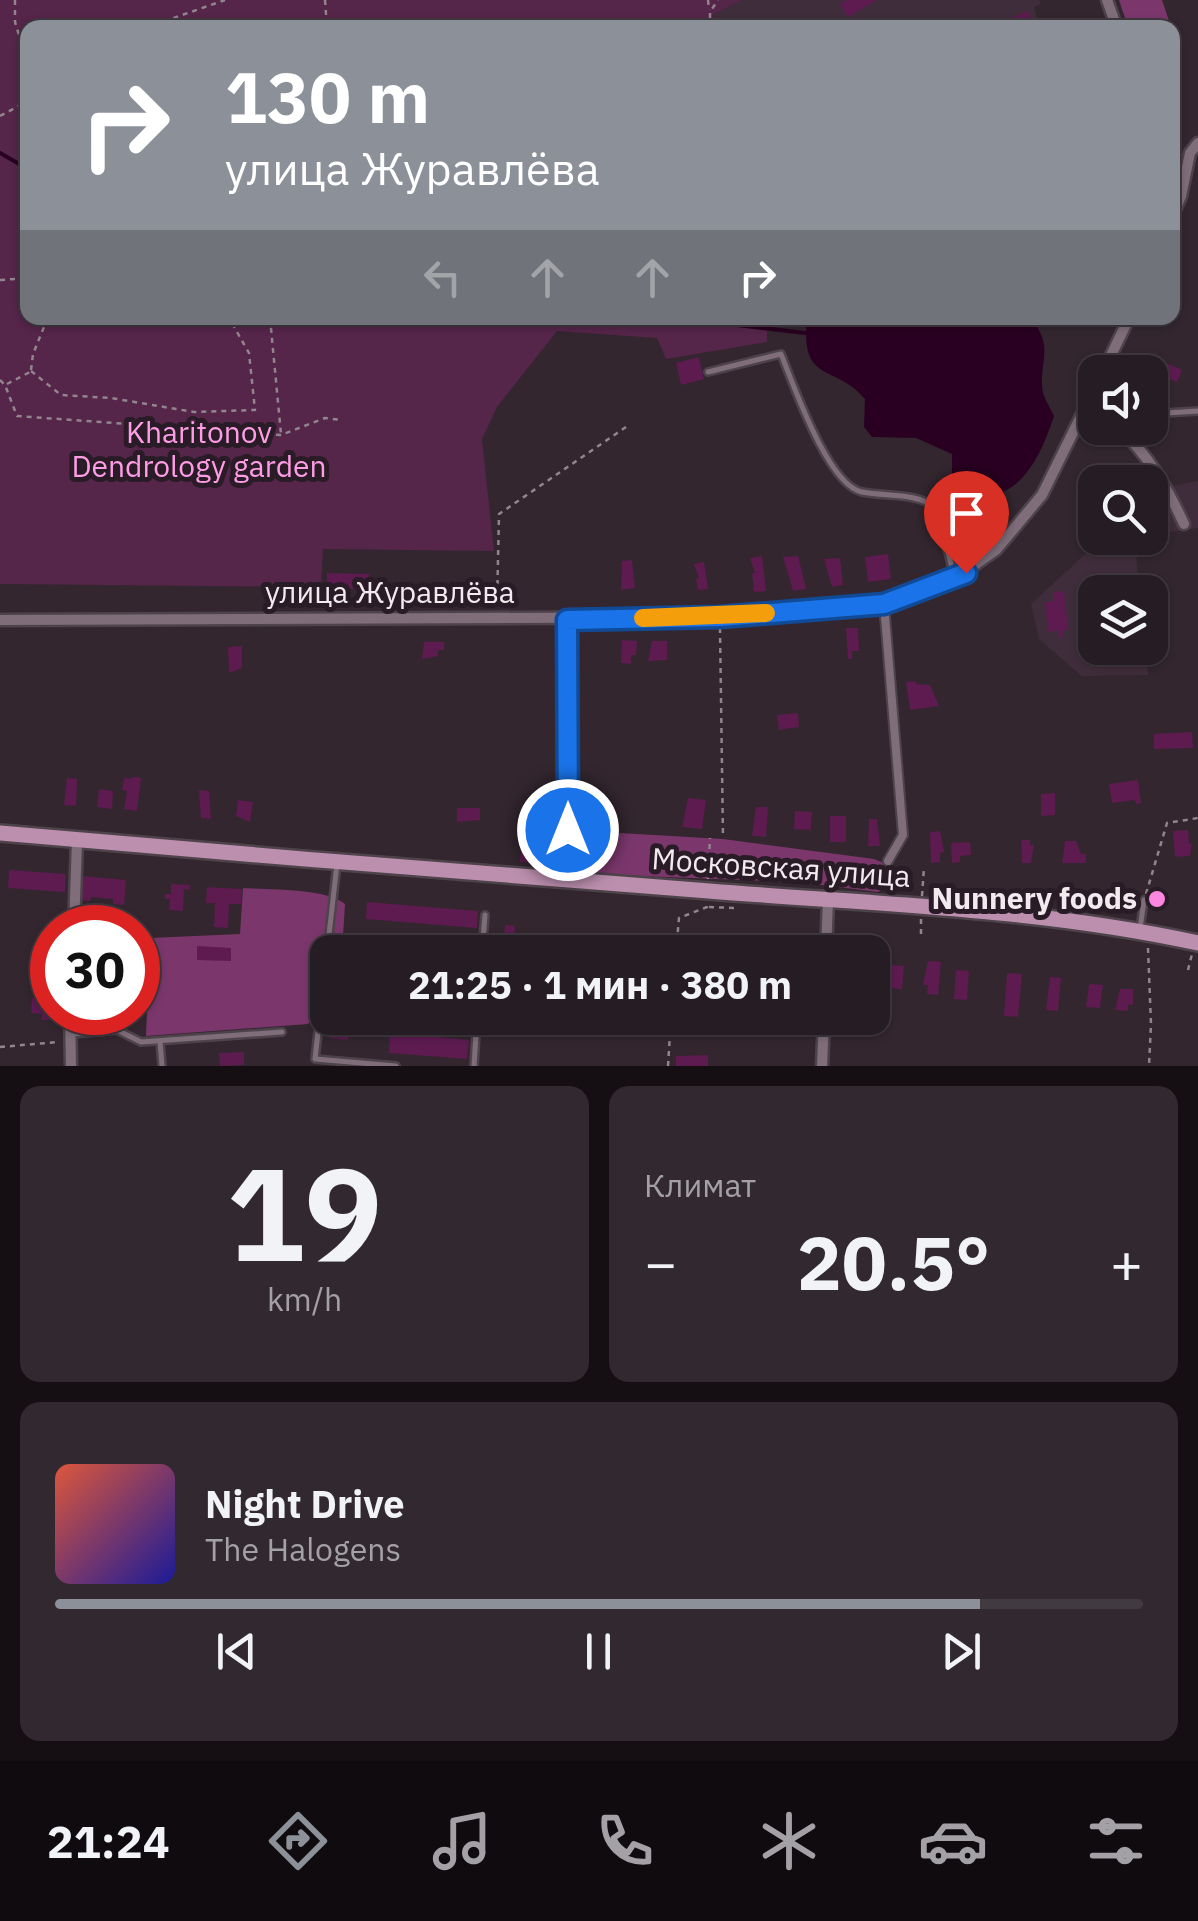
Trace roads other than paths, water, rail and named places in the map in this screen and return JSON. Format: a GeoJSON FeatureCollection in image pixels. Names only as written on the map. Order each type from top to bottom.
{"type":"FeatureCollection","features":[{"type":"Feature","properties":{"kind":"main road","name":"Московская улица"},"geometry":{"type":"LineString","coordinates":[[0,833],[1084,922],[1195,948]]}},
{"type":"Feature","properties":{"kind":"street"},"geometry":{"type":"LineString","coordinates":[[1181,196],[1190,153],[1198,142]]}},
{"type":"Feature","properties":{"kind":"street"},"geometry":{"type":"LineString","coordinates":[[1111,355],[1126,325]]}},
{"type":"Feature","properties":{"kind":"street","name":"улица Журавлёва"},"geometry":{"type":"LineString","coordinates":[[0,620],[567,620],[720,617],[884,604],[955,579],[996,550],[1042,495],[1078,432]]}},
{"type":"Feature","properties":{"kind":"street"},"geometry":{"type":"LineString","coordinates":[[1138,445],[1165,483],[1184,524]]}},
{"type":"Feature","properties":{"kind":"street"},"geometry":{"type":"LineString","coordinates":[[884,604],[904,835],[888,860]]}},
{"type":"Feature","properties":{"kind":"street"},"geometry":{"type":"LineString","coordinates":[[567,620],[567,880]]}},
{"type":"Feature","properties":{"kind":"street"},"geometry":{"type":"LineString","coordinates":[[75,905],[76,840]]}},
{"type":"Feature","properties":{"kind":"street"},"geometry":{"type":"LineString","coordinates":[[827,935],[828,900]]}},
{"type":"Feature","properties":{"kind":"street"},"geometry":{"type":"LineString","coordinates":[[822,1066],[823,1035]]}},
{"type":"Feature","properties":{"kind":"street"},"geometry":{"type":"LineString","coordinates":[[70,1037],[72,1066]]}},
{"type":"Feature","properties":{"kind":"lane"},"geometry":{"type":"LineString","coordinates":[[708,372],[781,354],[808,422],[842,480],[857,491],[922,497],[936,508],[955,579]]}},
{"type":"Feature","properties":{"kind":"lane"},"geometry":{"type":"LineString","coordinates":[[1168,413],[1198,411]]}},
{"type":"Feature","properties":{"kind":"lane"},"geometry":{"type":"LineString","coordinates":[[337,862],[315,1059],[396,1066]]}},
{"type":"Feature","properties":{"kind":"lane"},"geometry":{"type":"LineString","coordinates":[[1143,933],[1144,900]]}},
{"type":"Feature","properties":{"kind":"lane"},"geometry":{"type":"LineString","coordinates":[[483,935],[485,915]]}},
{"type":"Feature","properties":{"kind":"lane"},"geometry":{"type":"LineString","coordinates":[[70,1037],[118,1030],[141,1042],[282,1032]]}},
{"type":"Feature","properties":{"kind":"lane"},"geometry":{"type":"LineString","coordinates":[[474,1066],[477,1035]]}},
{"type":"Feature","properties":{"kind":"lane"},"geometry":{"type":"LineString","coordinates":[[160,1040],[162,1066]]}},
{"type":"Feature","properties":{"kind":"waterway"},"geometry":{"type":"LineString","coordinates":[[0,153],[20,164]]}},
{"type":"Feature","properties":{"kind":"waterway"},"geometry":{"type":"LineString","coordinates":[[738,325],[805,333]]}},
{"type":"Feature","properties":{"kind":"place","name":"Nunnery foods"},"geometry":{"type":"Point","coordinates":[1157,899]}},
{"type":"Feature","properties":{"kind":"park label","name":"Kharitonov Dendrology garden"},"geometry":{"type":"Point","coordinates":[199,450]}}]}
